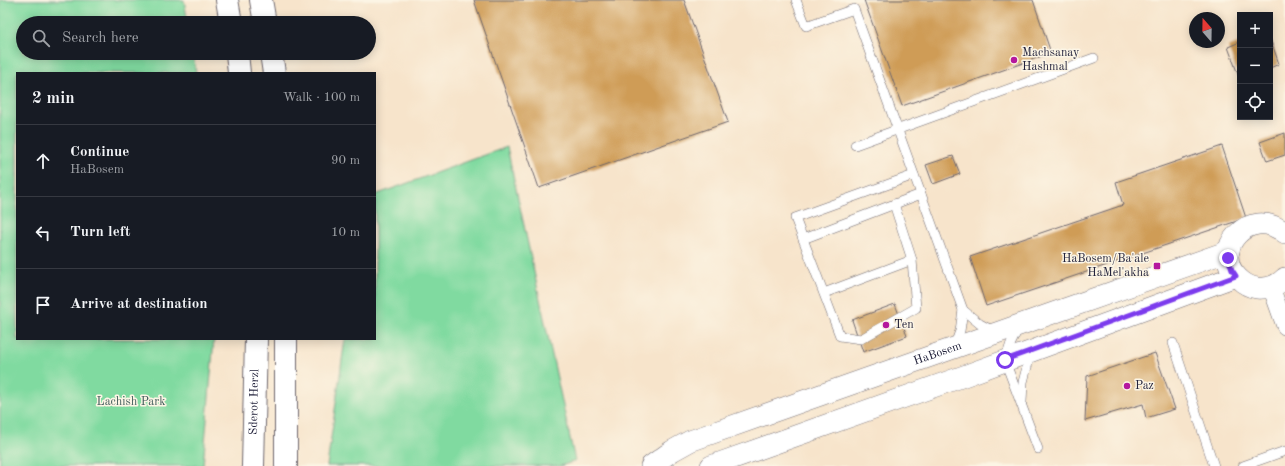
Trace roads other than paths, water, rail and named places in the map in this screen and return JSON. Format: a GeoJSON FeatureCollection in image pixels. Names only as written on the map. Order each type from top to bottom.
{"type":"FeatureCollection","features":[{"type":"Feature","properties":{"kind":"main road"},"geometry":{"type":"LineString","coordinates":[[227,0],[230,16]]}},
{"type":"Feature","properties":{"kind":"main road"},"geometry":{"type":"LineString","coordinates":[[261,0],[264,16]]}},
{"type":"Feature","properties":{"kind":"main road"},"geometry":{"type":"LineString","coordinates":[[238,60],[240,72]]}},
{"type":"Feature","properties":{"kind":"main road"},"geometry":{"type":"LineString","coordinates":[[272,60],[274,72]]}},
{"type":"Feature","properties":{"kind":"main road","name":"Sderot Herzl"},"geometry":{"type":"LineString","coordinates":[[253,466],[256,340]]}},
{"type":"Feature","properties":{"kind":"main road"},"geometry":{"type":"LineString","coordinates":[[286,340],[286,466]]}},
{"type":"Feature","properties":{"kind":"street"},"geometry":{"type":"LineString","coordinates":[[1285,232],[1277,226],[1268,224],[1258,223],[1249,225],[1239,231],[1232,240],[1229,251],[1230,264],[1236,276],[1243,283],[1262,289],[1278,283],[1285,326]]}},
{"type":"Feature","properties":{"kind":"street","name":"HaBosem"},"geometry":{"type":"LineString","coordinates":[[651,466],[672,451],[690,441],[1229,251]]}},
{"type":"Feature","properties":{"kind":"street"},"geometry":{"type":"LineString","coordinates":[[711,466],[1236,276]]}},
{"type":"Feature","properties":{"kind":"lane"},"geometry":{"type":"LineString","coordinates":[[796,0],[806,26],[854,9],[963,310],[960,331],[953,348]]}},
{"type":"Feature","properties":{"kind":"lane"},"geometry":{"type":"LineString","coordinates":[[855,145],[1094,58]]}},
{"type":"Feature","properties":{"kind":"lane"},"geometry":{"type":"LineString","coordinates":[[894,204],[912,260],[916,308],[861,339],[840,336],[795,218],[914,175]]}},
{"type":"Feature","properties":{"kind":"lane"},"geometry":{"type":"LineString","coordinates":[[803,239],[921,194]]}},
{"type":"Feature","properties":{"kind":"lane"},"geometry":{"type":"LineString","coordinates":[[824,293],[912,260]]}},
{"type":"Feature","properties":{"kind":"lane"},"geometry":{"type":"LineString","coordinates":[[963,310],[980,324],[996,333]]}},
{"type":"Feature","properties":{"kind":"lane"},"geometry":{"type":"LineString","coordinates":[[1021,324],[1011,343],[1005,360],[1038,448]]}},
{"type":"Feature","properties":{"kind":"lane"},"geometry":{"type":"LineString","coordinates":[[1173,343],[1214,466]]}},
{"type":"Feature","properties":{"kind":"lane"},"geometry":{"type":"LineString","coordinates":[[1021,405],[1023,382],[1031,351]]}},
{"type":"Feature","properties":{"kind":"lane"},"geometry":{"type":"LineString","coordinates":[[1242,466],[1285,451]]}},
{"type":"Feature","properties":{"kind":"place","name":"Machsanay Hashmal"},"geometry":{"type":"Point","coordinates":[1014,60]}},
{"type":"Feature","properties":{"kind":"place","name":"HaBosem/Ba'ale HaMel'akha"},"geometry":{"type":"Point","coordinates":[1157,266]}},
{"type":"Feature","properties":{"kind":"place","name":"Ten"},"geometry":{"type":"Point","coordinates":[886,325]}},
{"type":"Feature","properties":{"kind":"place","name":"Paz"},"geometry":{"type":"Point","coordinates":[1127,386]}},
{"type":"Feature","properties":{"kind":"park label","name":"Lachish Park"},"geometry":{"type":"Point","coordinates":[131,402]}}]}
